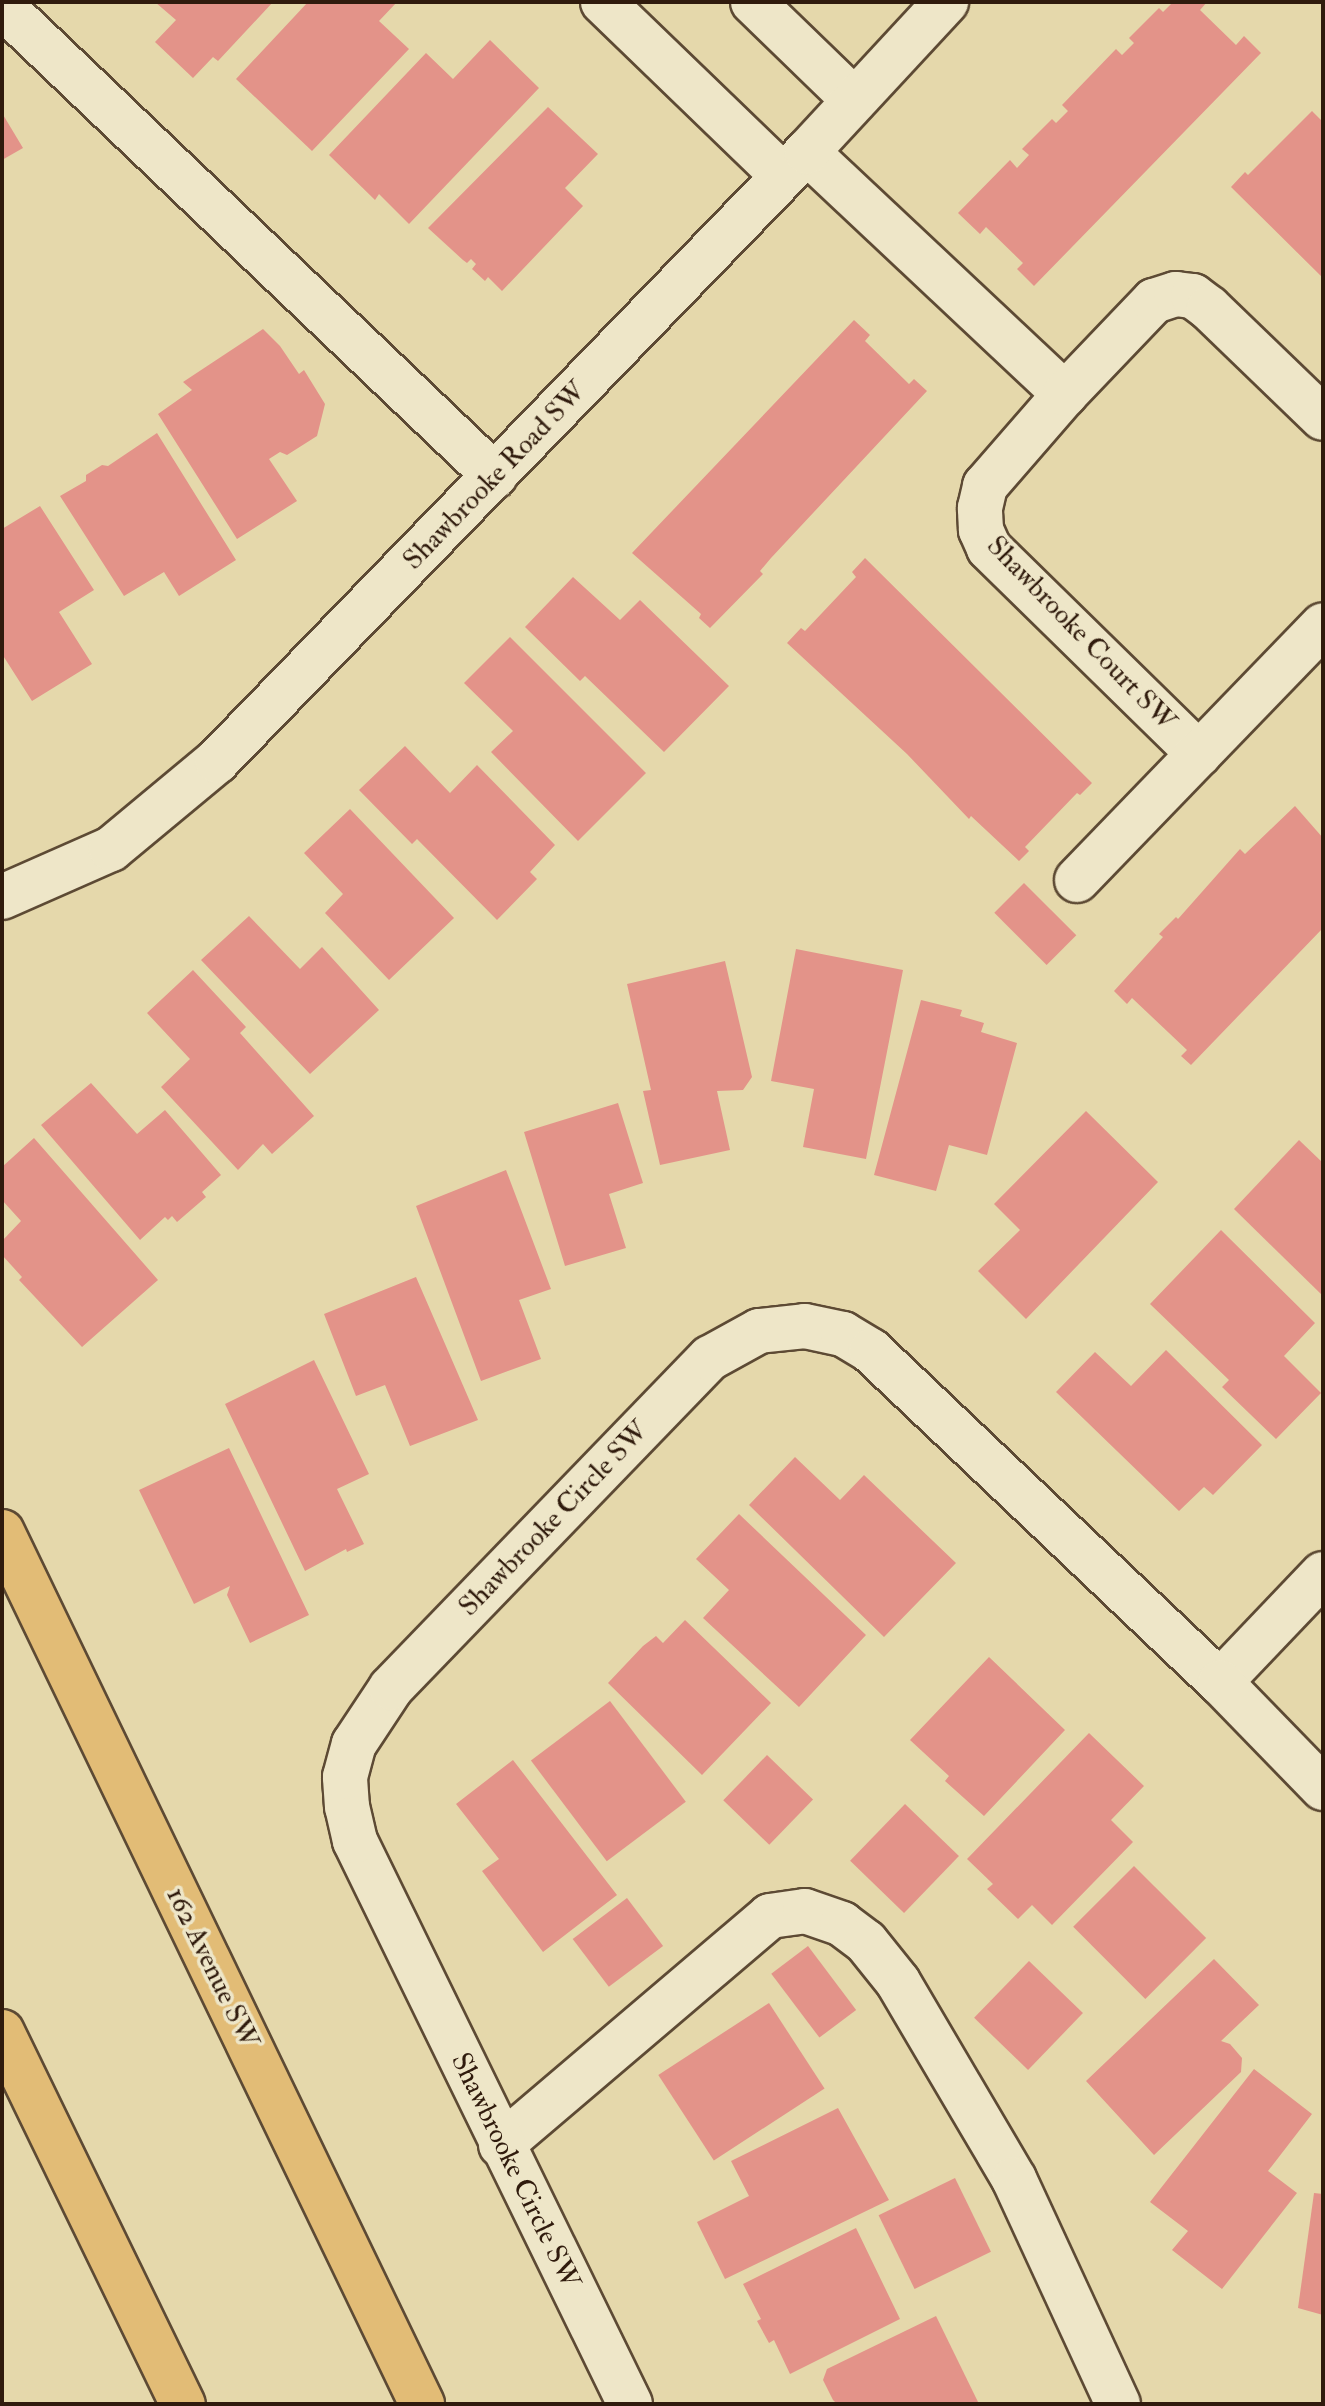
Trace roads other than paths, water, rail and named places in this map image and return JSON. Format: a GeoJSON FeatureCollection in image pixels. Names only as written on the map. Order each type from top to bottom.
{"type":"FeatureCollection","features":[{"type":"Feature","properties":{"kind":"main road","name":"162 Avenue SW"},"geometry":{"type":"LineString","coordinates":[[2,1532],[422,2404]]}},
{"type":"Feature","properties":{"kind":"main road"},"geometry":{"type":"LineString","coordinates":[[2,2032],[183,2404]]}},
{"type":"Feature","properties":{"kind":"street"},"geometry":{"type":"LineString","coordinates":[[603,2],[1065,394]]}},
{"type":"Feature","properties":{"kind":"street"},"geometry":{"type":"LineString","coordinates":[[753,2],[854,100]]}},
{"type":"Feature","properties":{"kind":"street","name":"Shawbrooke Road SW"},"geometry":{"type":"LineString","coordinates":[[2,897],[111,849],[217,761],[795,164],[946,2]]}},
{"type":"Feature","properties":{"kind":"street"},"geometry":{"type":"LineString","coordinates":[[2,6],[495,476]]}},
{"type":"Feature","properties":{"kind":"street","name":"Shawbrooke Court SW"},"geometry":{"type":"LineString","coordinates":[[1199,754],[989,548],[981,530],[980,508],[985,486],[1065,394],[1154,301],[1176,294],[1193,296],[1323,418]]}},
{"type":"Feature","properties":{"kind":"street","name":"Shawbrooke Court SW"},"geometry":{"type":"LineString","coordinates":[[1077,880],[1323,625]]}},
{"type":"Feature","properties":{"kind":"street","name":"Shawbrooke Circle SW"},"geometry":{"type":"LineString","coordinates":[[630,2404],[355,1841],[347,1807],[345,1777],[354,1744],[372,1711],[391,1688],[710,1358],[759,1331],[805,1326],[843,1334],[871,1351],[1220,1682],[1323,1788]]}},
{"type":"Feature","properties":{"kind":"street"},"geometry":{"type":"LineString","coordinates":[[1220,1682],[1323,1574]]}},
{"type":"Feature","properties":{"kind":"street"},"geometry":{"type":"LineString","coordinates":[[501,2145],[770,1916],[805,1911],[842,1924],[866,1942],[898,1982],[1014,2179],[1118,2404]]}}]}
